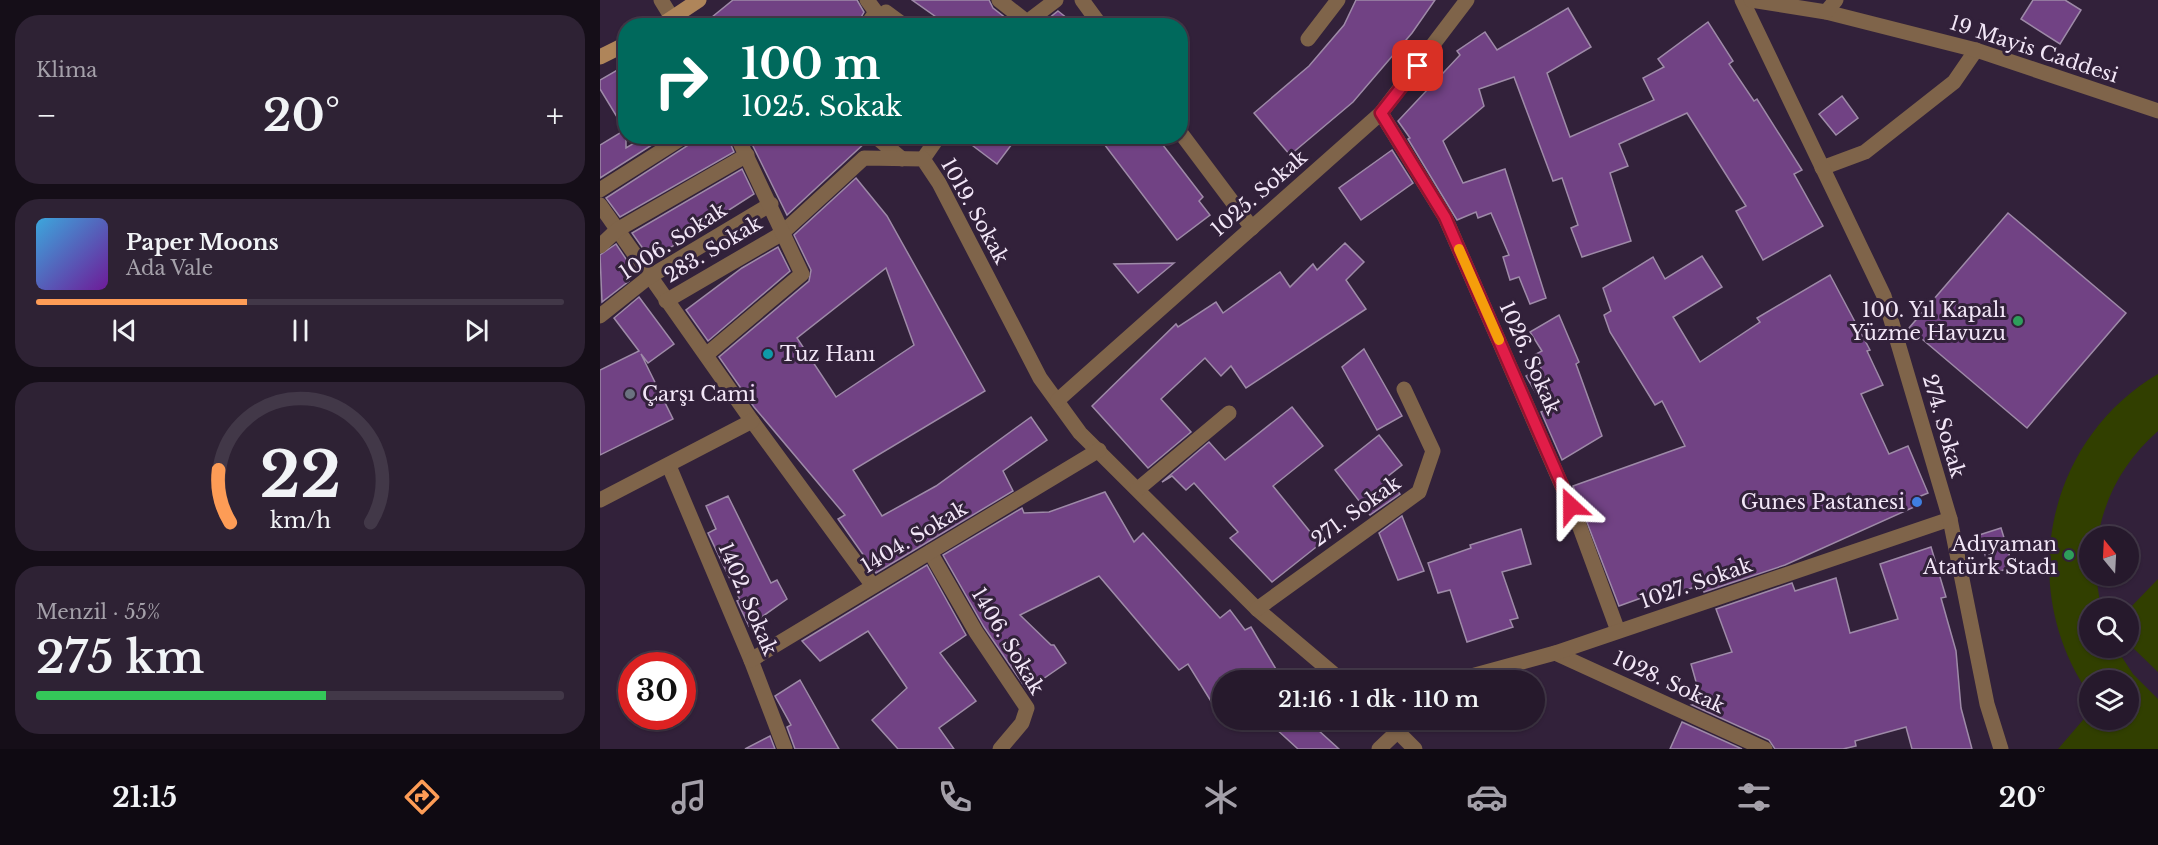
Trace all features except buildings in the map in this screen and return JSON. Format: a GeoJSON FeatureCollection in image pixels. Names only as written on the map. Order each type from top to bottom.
{"type":"FeatureCollection","features":[{"type":"Feature","properties":{"kind":"main road"},"geometry":{"type":"LineString","coordinates":[[676,18],[699,0]]}},
{"type":"Feature","properties":{"kind":"main road"},"geometry":{"type":"LineString","coordinates":[[600,57],[618,48]]}},
{"type":"Feature","properties":{"kind":"street"},"geometry":{"type":"LineString","coordinates":[[661,0],[668,18]]}},
{"type":"Feature","properties":{"kind":"street"},"geometry":{"type":"LineString","coordinates":[[867,0],[876,12],[872,18]]}},
{"type":"Feature","properties":{"kind":"street"},"geometry":{"type":"LineString","coordinates":[[999,0],[1019,18]]}},
{"type":"Feature","properties":{"kind":"street"},"geometry":{"type":"LineString","coordinates":[[1034,18],[1056,0]]}},
{"type":"Feature","properties":{"kind":"street"},"geometry":{"type":"LineString","coordinates":[[1082,0],[1095,18]]}},
{"type":"Feature","properties":{"kind":"street"},"geometry":{"type":"LineString","coordinates":[[1308,39],[1338,0]]}},
{"type":"Feature","properties":{"kind":"street","name":"1025. Sokak"},"geometry":{"type":"LineString","coordinates":[[1058,400],[1381,113],[1467,0]]}},
{"type":"Feature","properties":{"kind":"street","name":"274. Sokak"},"geometry":{"type":"LineString","coordinates":[[1742,0],[1884,296],[1950,519],[1987,704],[2001,749]]}},
{"type":"Feature","properties":{"kind":"street","name":"19 Mayis Caddesi"},"geometry":{"type":"LineString","coordinates":[[1751,0],[1831,6],[1976,50],[2158,111]]}},
{"type":"Feature","properties":{"kind":"street"},"geometry":{"type":"LineString","coordinates":[[880,18],[886,12],[894,18]]}},
{"type":"Feature","properties":{"kind":"street"},"geometry":{"type":"LineString","coordinates":[[1822,168],[1864,152],[1954,82],[1976,50]]}},
{"type":"Feature","properties":{"kind":"street","name":"1026. Sokak"},"geometry":{"type":"LineString","coordinates":[[1381,113],[1445,217],[1580,525],[1618,631]]}},
{"type":"Feature","properties":{"kind":"street"},"geometry":{"type":"LineString","coordinates":[[1188,143],[1252,228]]}},
{"type":"Feature","properties":{"kind":"street"},"geometry":{"type":"LineString","coordinates":[[600,190],[672,144]]}},
{"type":"Feature","properties":{"kind":"street"},"geometry":{"type":"LineString","coordinates":[[706,355],[802,274],[781,234],[771,204],[741,144]]}},
{"type":"Feature","properties":{"kind":"street"},"geometry":{"type":"LineString","coordinates":[[884,144],[902,159]]}},
{"type":"Feature","properties":{"kind":"street"},"geometry":{"type":"LineString","coordinates":[[923,159],[933,144]]}},
{"type":"Feature","properties":{"kind":"street"},"geometry":{"type":"LineString","coordinates":[[600,246],[617,230],[747,155]]}},
{"type":"Feature","properties":{"kind":"street","name":"1019. Sokak"},"geometry":{"type":"LineString","coordinates":[[781,234],[864,158],[923,159],[939,183],[1040,378],[1080,433],[1257,609],[1329,670]]}},
{"type":"Feature","properties":{"kind":"street","name":"1006. Sokak"},"geometry":{"type":"LineString","coordinates":[[600,316],[649,278],[771,204]]}},
{"type":"Feature","properties":{"kind":"street"},"geometry":{"type":"LineString","coordinates":[[600,205],[649,278],[873,586]]}},
{"type":"Feature","properties":{"kind":"street","name":"283. Sokak"},"geometry":{"type":"LineString","coordinates":[[666,301],[781,234]]}},
{"type":"Feature","properties":{"kind":"street","name":"271. Sokak"},"geometry":{"type":"LineString","coordinates":[[1257,609],[1419,492],[1433,451],[1404,389]]}},
{"type":"Feature","properties":{"kind":"street"},"geometry":{"type":"LineString","coordinates":[[1138,489],[1229,413]]}},
{"type":"Feature","properties":{"kind":"street"},"geometry":{"type":"LineString","coordinates":[[600,500],[752,421]]}},
{"type":"Feature","properties":{"kind":"street","name":"1404. Sokak"},"geometry":{"type":"LineString","coordinates":[[751,660],[1098,450]]}},
{"type":"Feature","properties":{"kind":"street","name":"1402. Sokak"},"geometry":{"type":"LineString","coordinates":[[669,466],[751,660],[784,749]]}},
{"type":"Feature","properties":{"kind":"street","name":"1027. Sokak"},"geometry":{"type":"LineString","coordinates":[[1493,670],[1555,653],[1950,519]]}},
{"type":"Feature","properties":{"kind":"street","name":"1406. Sokak"},"geometry":{"type":"LineString","coordinates":[[930,552],[976,632],[1028,708],[1022,723],[1000,749]]}},
{"type":"Feature","properties":{"kind":"street","name":"1028. Sokak"},"geometry":{"type":"LineString","coordinates":[[1555,653],[1765,749]]}},
{"type":"Feature","properties":{"kind":"street"},"geometry":{"type":"LineString","coordinates":[[1379,749],[1398,731],[1415,749]]}},
{"type":"Feature","properties":{"kind":"green space","name":"Adıyaman Atatürk Stadı"},"geometry":{"type":"Polygon","coordinates":[[[2158,374],[2158,431],[2136,453],[2119,479],[2100,526],[2079,526],[2079,586],[2098,586],[2099,598],[2079,598],[2079,658],[2123,658],[2130,670],[2079,670],[2079,676],[2066,653],[2053,609],[2049,564],[2054,519],[2068,476],[2090,437],[2120,402],[2158,374]]]}},
{"type":"Feature","properties":{"kind":"green space"},"geometry":{"type":"Polygon","coordinates":[[[2158,579],[2158,672],[2139,654],[2139,599],[2158,579]]]}},
{"type":"Feature","properties":{"kind":"green space","name":"Adıyaman Atatürk Stadı"},"geometry":{"type":"Polygon","coordinates":[[[2139,680],[2158,699],[2158,749],[2058,749],[2079,725],[2079,730],[2139,730],[2139,680]]]}},
{"type":"Feature","properties":{"kind":"slow traffic"},"geometry":{"type":"LineString","coordinates":[[1459,249],[1499,340]]}},
{"type":"Feature","properties":{"kind":"place","name":"100. Yıl Kapalı Yüzme Havuzu"},"geometry":{"type":"Point","coordinates":[2018,321]}},
{"type":"Feature","properties":{"kind":"place","name":"Tuz Hanı"},"geometry":{"type":"Point","coordinates":[768,354]}},
{"type":"Feature","properties":{"kind":"place","name":"Çarşı Cami"},"geometry":{"type":"Point","coordinates":[630,394]}},
{"type":"Feature","properties":{"kind":"place","name":"Gunes Pastanesi"},"geometry":{"type":"Point","coordinates":[1917,502]}},
{"type":"Feature","properties":{"kind":"place","name":"Adıyaman Atatürk Stadı"},"geometry":{"type":"Point","coordinates":[2069,555]}},
{"type":"Feature","properties":{"kind":"route"},"geometry":{"type":"LineString","coordinates":[[1418,66],[1381,113],[1445,217],[1571,506]]}}]}
